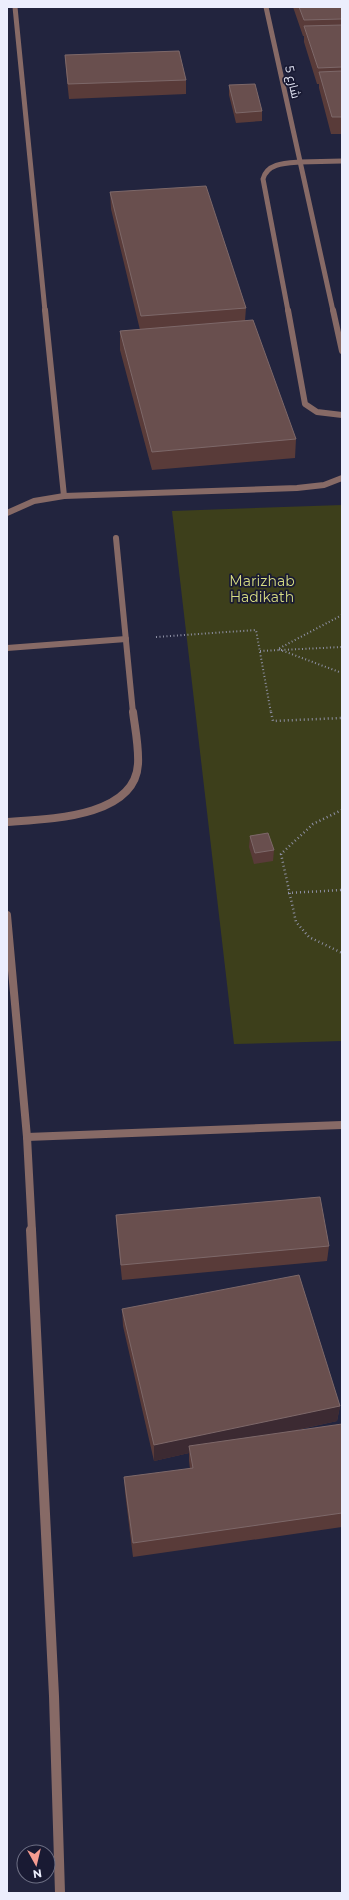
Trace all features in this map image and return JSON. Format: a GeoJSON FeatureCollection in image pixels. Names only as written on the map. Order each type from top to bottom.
{"type":"FeatureCollection","features":[{"type":"Feature","properties":{"kind":"street"},"geometry":{"type":"LineString","coordinates":[[15,7],[64,496]]}},
{"type":"Feature","properties":{"kind":"street","name":"شارع 5"},"geometry":{"type":"LineString","coordinates":[[266,7],[342,351]]}},
{"type":"Feature","properties":{"kind":"street"},"geometry":{"type":"LineString","coordinates":[[342,161],[300,162],[272,167],[266,171],[263,179],[305,404],[317,412],[342,415]]}},
{"type":"Feature","properties":{"kind":"street"},"geometry":{"type":"LineString","coordinates":[[7,513],[19,505],[42,498],[298,488],[324,485],[342,478]]}},
{"type":"Feature","properties":{"kind":"street"},"geometry":{"type":"LineString","coordinates":[[7,822],[86,812],[116,801],[132,786],[138,764],[116,538]]}},
{"type":"Feature","properties":{"kind":"street"},"geometry":{"type":"LineString","coordinates":[[7,648],[126,639]]}},
{"type":"Feature","properties":{"kind":"street"},"geometry":{"type":"LineString","coordinates":[[7,915],[26,1137],[54,1696],[60,1893]]}},
{"type":"Feature","properties":{"kind":"street"},"geometry":{"type":"LineString","coordinates":[[26,1137],[342,1126]]}},
{"type":"Feature","properties":{"kind":"path"},"geometry":{"type":"LineString","coordinates":[[278,649],[342,615]]}},
{"type":"Feature","properties":{"kind":"path"},"geometry":{"type":"LineString","coordinates":[[126,639],[256,630],[273,721],[342,718]]}},
{"type":"Feature","properties":{"kind":"path"},"geometry":{"type":"LineString","coordinates":[[260,651],[342,647]]}},
{"type":"Feature","properties":{"kind":"path"},"geometry":{"type":"LineString","coordinates":[[278,649],[342,674]]}},
{"type":"Feature","properties":{"kind":"path"},"geometry":{"type":"LineString","coordinates":[[342,810],[312,824],[281,854],[288,893],[296,922],[309,937],[342,953]]}},
{"type":"Feature","properties":{"kind":"path"},"geometry":{"type":"LineString","coordinates":[[288,893],[342,890]]}},
{"type":"Feature","properties":{"kind":"green space","name":"Marizhab Hadikath"},"geometry":{"type":"Polygon","coordinates":[[[342,505],[342,1041],[234,1044],[172,511],[342,505]]]}},
{"type":"Feature","properties":{"kind":"building"},"geometry":{"type":"Polygon","coordinates":[[[299,7],[342,7],[342,19],[304,20],[299,7]]]}},
{"type":"Feature","properties":{"kind":"building"},"geometry":{"type":"Polygon","coordinates":[[[342,25],[342,67],[318,68],[304,26],[342,25]]]}},
{"type":"Feature","properties":{"kind":"building"},"geometry":{"type":"Polygon","coordinates":[[[179,51],[186,80],[68,84],[65,55],[179,51]]]}},
{"type":"Feature","properties":{"kind":"building"},"geometry":{"type":"Polygon","coordinates":[[[342,71],[342,117],[332,117],[319,72],[342,71]]]}},
{"type":"Feature","properties":{"kind":"building"},"geometry":{"type":"Polygon","coordinates":[[[255,84],[262,111],[236,113],[229,85],[255,84]]]}},
{"type":"Feature","properties":{"kind":"building"},"geometry":{"type":"Polygon","coordinates":[[[206,186],[246,308],[141,316],[110,192],[206,186]]]}},
{"type":"Feature","properties":{"kind":"building"},"geometry":{"type":"Polygon","coordinates":[[[253,320],[296,439],[152,452],[120,331],[253,320]]]}},
{"type":"Feature","properties":{"kind":"building"},"geometry":{"type":"Polygon","coordinates":[[[268,833],[274,850],[255,853],[250,836],[268,833]]]}},
{"type":"Feature","properties":{"kind":"building"},"geometry":{"type":"Polygon","coordinates":[[[320,1197],[329,1246],[121,1265],[116,1215],[320,1197]]]}},
{"type":"Feature","properties":{"kind":"building"},"geometry":{"type":"Polygon","coordinates":[[[299,1275],[340,1406],[154,1445],[122,1309],[299,1275]]]}},
{"type":"Feature","properties":{"kind":"building"},"geometry":{"type":"Polygon","coordinates":[[[342,1424],[342,1513],[133,1543],[124,1477],[193,1468],[189,1446],[342,1424]]]}}]}
